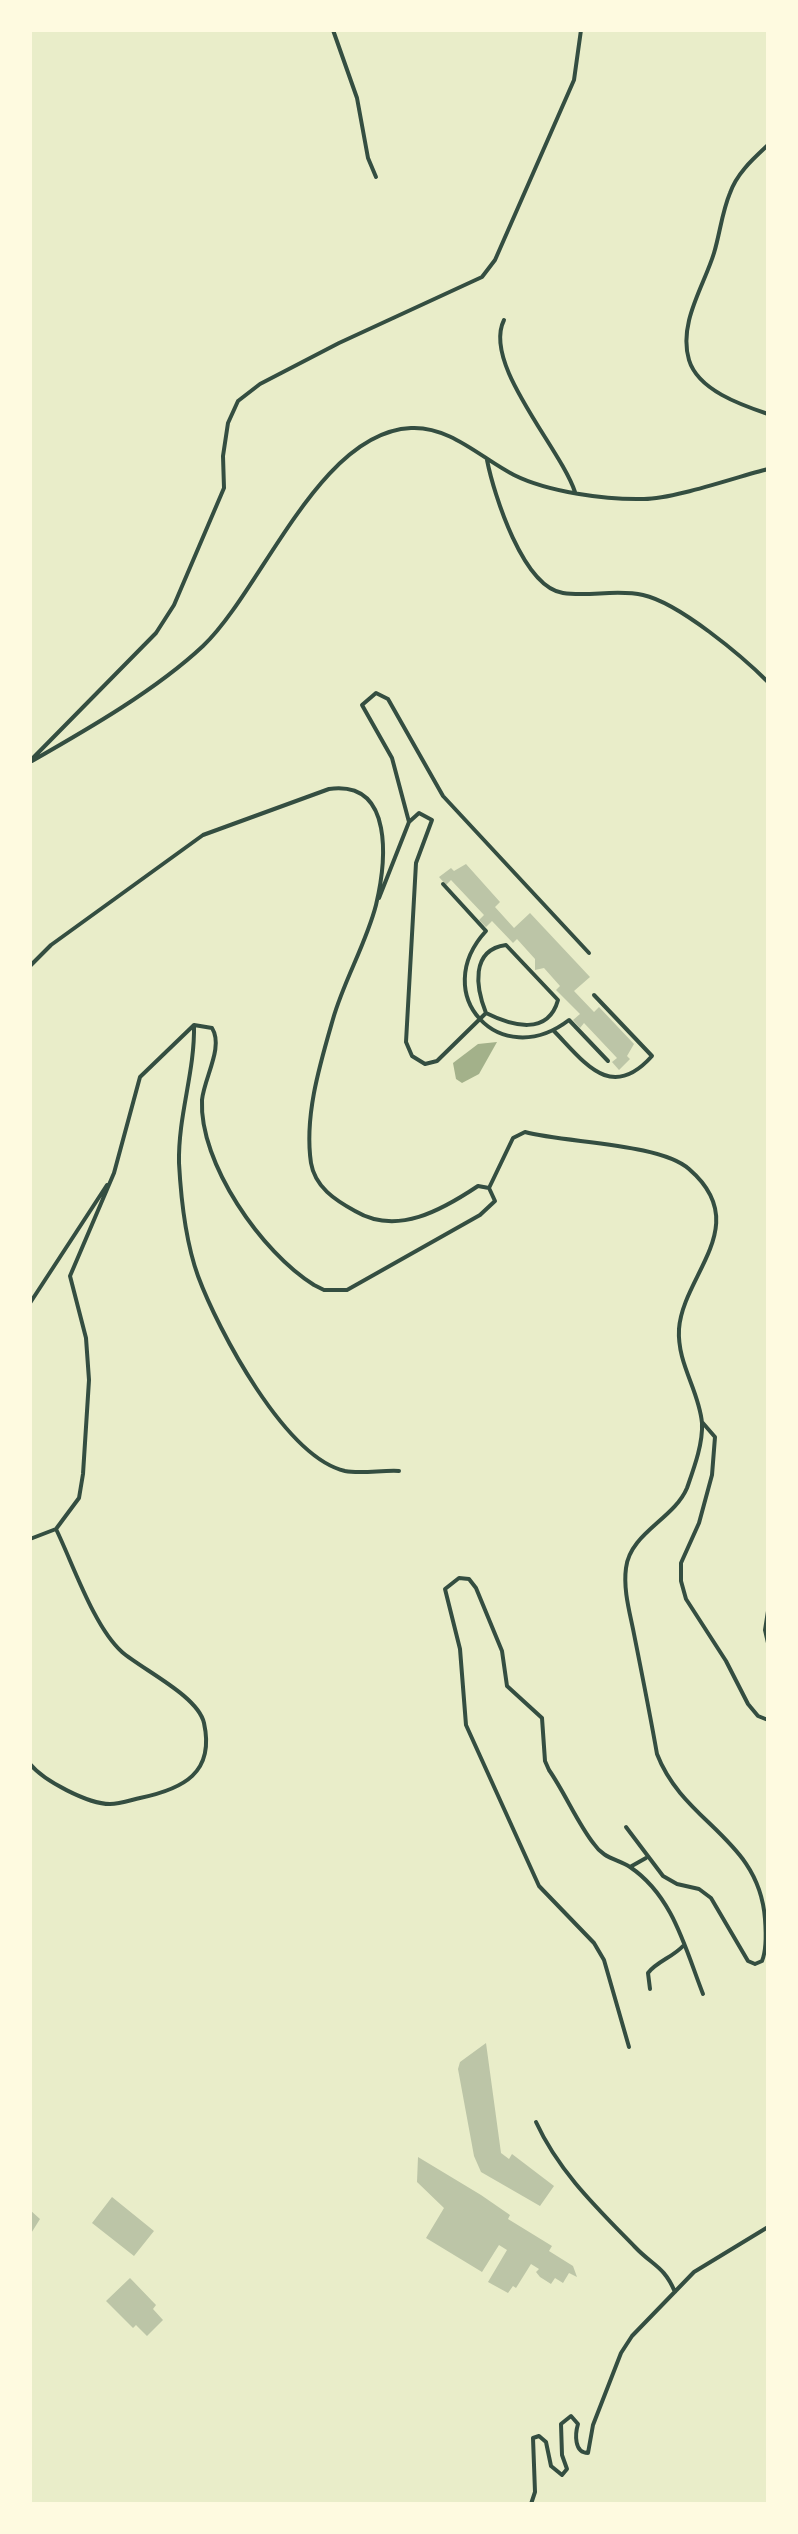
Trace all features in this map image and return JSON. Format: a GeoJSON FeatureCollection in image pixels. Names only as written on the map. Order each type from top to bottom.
{"type":"FeatureCollection","features":[{"type":"Feature","properties":{"kind":"street"},"geometry":{"type":"LineString","coordinates":[[333,30],[357,98],[368,158],[376,177]]}},
{"type":"Feature","properties":{"kind":"street"},"geometry":{"type":"LineString","coordinates":[[30,762],[156,633],[174,605],[224,488],[223,456],[228,423],[238,401],[260,384],[339,343],[482,277],[489,268],[534,179],[574,80],[581,30]]}},
{"type":"Feature","properties":{"kind":"street"},"geometry":{"type":"LineString","coordinates":[[768,145],[744,168],[730,191],[714,254],[689,319],[687,342],[689,359],[706,383],[745,407],[768,414]]}},
{"type":"Feature","properties":{"kind":"street"},"geometry":{"type":"LineString","coordinates":[[504,320],[499,329],[504,366],[561,458],[575,492]]}},
{"type":"Feature","properties":{"kind":"street"},"geometry":{"type":"LineString","coordinates":[[30,762],[110,712],[204,646],[315,490],[366,442],[412,427],[444,433],[487,460],[541,486],[646,499],[768,469]]}},
{"type":"Feature","properties":{"kind":"street"},"geometry":{"type":"LineString","coordinates":[[487,460],[521,555],[537,579],[561,593],[645,595],[741,655],[768,682]]}},
{"type":"Feature","properties":{"kind":"street"},"geometry":{"type":"LineString","coordinates":[[409,822],[392,758],[362,705],[376,693],[388,699],[443,796],[589,953]]}},
{"type":"Feature","properties":{"kind":"street"},"geometry":{"type":"LineString","coordinates":[[30,966],[51,945],[203,835],[329,789],[349,789],[366,797],[380,815],[384,830],[376,904]]}},
{"type":"Feature","properties":{"kind":"street"},"geometry":{"type":"LineString","coordinates":[[486,1013],[437,1061],[425,1064],[412,1056],[406,1042],[416,863],[432,820],[419,813],[409,822],[331,1028],[312,1105],[311,1164],[320,1184],[333,1199],[366,1218],[405,1220],[440,1212],[478,1186],[489,1188]]}},
{"type":"Feature","properties":{"kind":"street"},"geometry":{"type":"LineString","coordinates":[[443,884],[486,931],[471,950],[463,981],[479,1020],[498,1033],[517,1039],[554,1031],[569,1020],[608,1061]]}},
{"type":"Feature","properties":{"kind":"street"},"geometry":{"type":"LineString","coordinates":[[506,945],[558,1000],[555,1011],[536,1025],[507,1024],[486,1013],[477,971],[486,953],[494,947],[506,945]]}},
{"type":"Feature","properties":{"kind":"street"},"geometry":{"type":"LineString","coordinates":[[554,1031],[595,1074],[622,1078],[638,1072],[652,1056],[594,995]]}},
{"type":"Feature","properties":{"kind":"street"},"geometry":{"type":"LineString","coordinates":[[194,1025],[212,1028],[217,1038],[202,1098],[214,1161],[258,1234],[314,1285],[335,1292],[347,1290],[480,1215],[495,1201],[489,1188]]}},
{"type":"Feature","properties":{"kind":"street"},"geometry":{"type":"LineString","coordinates":[[30,1539],[56,1529],[79,1498],[89,1380],[86,1338],[70,1276],[114,1173],[140,1077],[194,1025]]}},
{"type":"Feature","properties":{"kind":"street"},"geometry":{"type":"LineString","coordinates":[[194,1025],[195,1058],[180,1119],[179,1163],[185,1225],[198,1276],[239,1361],[268,1406],[299,1440],[345,1471],[399,1471]]}},
{"type":"Feature","properties":{"kind":"street"},"geometry":{"type":"LineString","coordinates":[[489,1188],[513,1138],[525,1132],[660,1154],[686,1166],[701,1180],[712,1205],[716,1238],[706,1265],[686,1301],[679,1328],[681,1360],[702,1422],[715,1437],[712,1475],[699,1523],[681,1563],[681,1581],[686,1599],[726,1661],[748,1704],[758,1716],[768,1720]]}},
{"type":"Feature","properties":{"kind":"street"},"geometry":{"type":"LineString","coordinates":[[30,1303],[114,1173]]}},
{"type":"Feature","properties":{"kind":"street"},"geometry":{"type":"LineString","coordinates":[[626,1827],[646,1858],[663,1876],[677,1884],[699,1889],[711,1898],[723,1913],[741,1953],[755,1964],[762,1961],[766,1934],[763,1900],[755,1875],[745,1858],[681,1797],[664,1772],[657,1754],[627,1596],[626,1567],[631,1552],[685,1491],[698,1454],[702,1422]]}},
{"type":"Feature","properties":{"kind":"street"},"geometry":{"type":"LineString","coordinates":[[30,1764],[68,1791],[109,1804],[166,1792],[193,1776],[204,1763],[208,1743],[204,1718],[188,1700],[120,1651],[105,1629],[56,1529]]}},
{"type":"Feature","properties":{"kind":"street"},"geometry":{"type":"LineString","coordinates":[[629,2047],[604,1960],[594,1943],[539,1886],[466,1725],[465,1680],[445,1589],[459,1578],[469,1579],[476,1588],[502,1651],[507,1686],[542,1718],[545,1761],[549,1770],[595,1847],[613,1861],[630,1867],[662,1898],[703,1994]]}},
{"type":"Feature","properties":{"kind":"street"},"geometry":{"type":"LineString","coordinates":[[768,1611],[765,1630],[768,1643]]}},
{"type":"Feature","properties":{"kind":"street"},"geometry":{"type":"LineString","coordinates":[[630,1867],[646,1858]]}},
{"type":"Feature","properties":{"kind":"street"},"geometry":{"type":"LineString","coordinates":[[650,1989],[648,1973],[652,1967],[671,1959],[684,1945]]}},
{"type":"Feature","properties":{"kind":"street"},"geometry":{"type":"LineString","coordinates":[[536,2122],[554,2161],[640,2252],[666,2271],[675,2292]]}},
{"type":"Feature","properties":{"kind":"street"},"geometry":{"type":"LineString","coordinates":[[531,2504],[535,2492],[533,2438],[539,2436],[546,2442],[551,2466],[562,2475],[567,2469],[562,2455],[561,2424],[571,2416],[578,2424],[575,2435],[579,2448],[588,2453],[593,2425],[621,2353],[694,2272],[768,2227]]}},
{"type":"Feature","properties":{"kind":"shaded area"},"geometry":{"type":"Polygon","coordinates":[[[497,1042],[479,1074],[462,1083],[456,1079],[453,1063],[478,1044],[497,1042]]]}},
{"type":"Feature","properties":{"kind":"building"},"geometry":{"type":"Polygon","coordinates":[[[466,864],[500,902],[495,907],[514,928],[530,913],[590,977],[574,991],[594,1012],[599,1007],[634,1044],[627,1056],[630,1059],[619,1070],[612,1062],[617,1058],[584,1023],[580,1028],[573,1020],[580,1014],[556,990],[560,986],[544,968],[535,970],[535,959],[517,939],[513,943],[492,921],[486,927],[479,920],[484,915],[451,880],[446,885],[439,877],[451,868],[454,871],[466,864]]]}},
{"type":"Feature","properties":{"kind":"building"},"geometry":{"type":"Polygon","coordinates":[[[486,2043],[501,2153],[509,2159],[512,2154],[554,2186],[540,2206],[481,2172],[474,2156],[458,2069],[460,2062],[486,2043]]]}},
{"type":"Feature","properties":{"kind":"building"},"geometry":{"type":"Polygon","coordinates":[[[418,2157],[481,2195],[510,2215],[508,2219],[552,2246],[549,2251],[573,2266],[577,2277],[569,2273],[563,2283],[555,2278],[551,2284],[540,2277],[536,2272],[539,2269],[531,2264],[516,2288],[513,2286],[508,2293],[488,2282],[507,2250],[499,2245],[482,2272],[426,2238],[444,2208],[417,2182],[418,2157]]]}},
{"type":"Feature","properties":{"kind":"building"},"geometry":{"type":"Polygon","coordinates":[[[112,2197],[154,2231],[134,2256],[92,2223],[112,2197]]]}},
{"type":"Feature","properties":{"kind":"building"},"geometry":{"type":"Polygon","coordinates":[[[30,2210],[40,2219],[30,2235],[30,2210]]]}},
{"type":"Feature","properties":{"kind":"building"},"geometry":{"type":"Polygon","coordinates":[[[130,2278],[156,2305],[153,2309],[163,2320],[147,2336],[136,2325],[133,2328],[106,2301],[130,2278]]]}}]}
